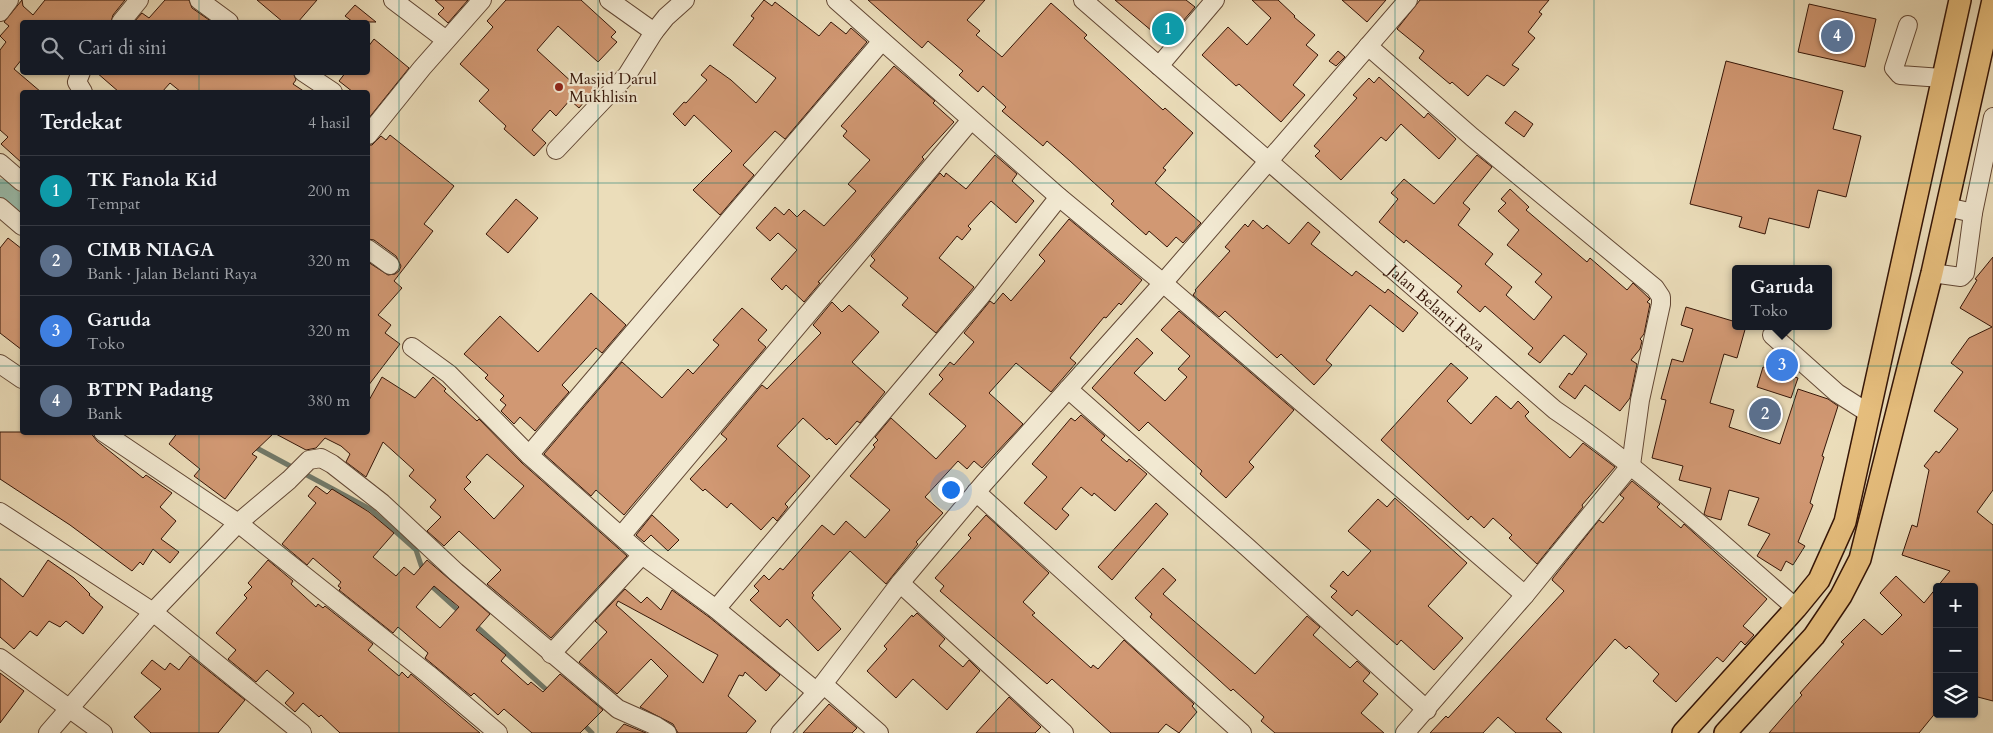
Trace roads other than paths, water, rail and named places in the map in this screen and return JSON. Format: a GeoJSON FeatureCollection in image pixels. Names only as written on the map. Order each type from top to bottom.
{"type":"FeatureCollection","features":[{"type":"Feature","properties":{"kind":"main road"},"geometry":{"type":"LineString","coordinates":[[1683,733],[1819,580],[1845,522],[1960,0]]}},
{"type":"Feature","properties":{"kind":"main road"},"geometry":{"type":"LineString","coordinates":[[1725,733],[1814,636],[1841,596],[1860,559],[1988,42],[1992,0]]}},
{"type":"Feature","properties":{"kind":"street"},"geometry":{"type":"LineString","coordinates":[[0,12],[9,0]]}},
{"type":"Feature","properties":{"kind":"street"},"geometry":{"type":"LineString","coordinates":[[123,20],[139,0]]}},
{"type":"Feature","properties":{"kind":"street"},"geometry":{"type":"LineString","coordinates":[[199,0],[226,20]]}},
{"type":"Feature","properties":{"kind":"street"},"geometry":{"type":"LineString","coordinates":[[393,0],[446,40]]}},
{"type":"Feature","properties":{"kind":"street"},"geometry":{"type":"LineString","coordinates":[[371,124],[482,0]]}},
{"type":"Feature","properties":{"kind":"street"},"geometry":{"type":"LineString","coordinates":[[610,0],[654,32]]}},
{"type":"Feature","properties":{"kind":"street"},"geometry":{"type":"LineString","coordinates":[[556,150],[627,75],[654,32],[666,17],[685,0]]}},
{"type":"Feature","properties":{"kind":"street"},"geometry":{"type":"LineString","coordinates":[[836,0],[1059,197],[1163,283],[1525,595]]}},
{"type":"Feature","properties":{"kind":"street","name":"Jalan Belanti Raya"},"geometry":{"type":"LineString","coordinates":[[1083,0],[1555,410],[1594,436],[1631,465],[1796,608]]}},
{"type":"Feature","properties":{"kind":"street"},"geometry":{"type":"LineString","coordinates":[[1159,66],[1215,0]]}},
{"type":"Feature","properties":{"kind":"street"},"geometry":{"type":"LineString","coordinates":[[780,733],[820,688],[900,584],[976,492],[1163,283],[1408,0]]}},
{"type":"Feature","properties":{"kind":"street"},"geometry":{"type":"LineString","coordinates":[[1908,25],[1894,68],[1900,75],[1942,78]]}},
{"type":"Feature","properties":{"kind":"street"},"geometry":{"type":"LineString","coordinates":[[529,455],[882,41]]}},
{"type":"Feature","properties":{"kind":"street"},"geometry":{"type":"LineString","coordinates":[[1368,46],[1472,137],[1655,288],[1661,297],[1640,400],[1631,465],[1525,595],[1427,710],[1405,733]]}},
{"type":"Feature","properties":{"kind":"street"},"geometry":{"type":"LineString","coordinates":[[80,75],[77,82],[82,90]]}},
{"type":"Feature","properties":{"kind":"street"},"geometry":{"type":"LineString","coordinates":[[308,75],[330,90]]}},
{"type":"Feature","properties":{"kind":"street"},"geometry":{"type":"LineString","coordinates":[[1932,273],[1961,277],[1965,273],[1973,213],[1993,117]]}},
{"type":"Feature","properties":{"kind":"street"},"geometry":{"type":"LineString","coordinates":[[620,536],[971,120]]}},
{"type":"Feature","properties":{"kind":"street"},"geometry":{"type":"LineString","coordinates":[[0,163],[20,180]]}},
{"type":"Feature","properties":{"kind":"street"},"geometry":{"type":"LineString","coordinates":[[716,609],[980,297],[1059,197]]}},
{"type":"Feature","properties":{"kind":"street"},"geometry":{"type":"LineString","coordinates":[[0,207],[20,224]]}},
{"type":"Feature","properties":{"kind":"street"},"geometry":{"type":"LineString","coordinates":[[1947,207],[1973,213]]}},
{"type":"Feature","properties":{"kind":"street"},"geometry":{"type":"LineString","coordinates":[[370,250],[390,265]]}},
{"type":"Feature","properties":{"kind":"street"},"geometry":{"type":"LineString","coordinates":[[1772,335],[1837,393],[1870,414]]}},
{"type":"Feature","properties":{"kind":"street"},"geometry":{"type":"LineString","coordinates":[[412,347],[449,374],[529,455],[642,555],[879,733]]}},
{"type":"Feature","properties":{"kind":"street"},"geometry":{"type":"LineString","coordinates":[[0,364],[20,378]]}},
{"type":"Feature","properties":{"kind":"street"},"geometry":{"type":"LineString","coordinates":[[1068,389],[1248,547],[1427,710]]}},
{"type":"Feature","properties":{"kind":"street"},"geometry":{"type":"LineString","coordinates":[[109,435],[238,523],[428,674],[498,733]]}},
{"type":"Feature","properties":{"kind":"street"},"geometry":{"type":"LineString","coordinates":[[48,733],[153,612],[238,523],[309,460],[321,458],[332,464],[382,503],[456,572],[618,709],[656,726],[666,733]]}},
{"type":"Feature","properties":{"kind":"street"},"geometry":{"type":"LineString","coordinates":[[976,492],[1242,733]]}},
{"type":"Feature","properties":{"kind":"street"},"geometry":{"type":"LineString","coordinates":[[0,512],[153,612],[302,733]]}},
{"type":"Feature","properties":{"kind":"street"},"geometry":{"type":"LineString","coordinates":[[551,654],[642,555]]}},
{"type":"Feature","properties":{"kind":"street"},"geometry":{"type":"LineString","coordinates":[[900,584],[1064,733]]}},
{"type":"Feature","properties":{"kind":"street"},"geometry":{"type":"LineString","coordinates":[[0,658],[102,733]]}},
{"type":"Feature","properties":{"kind":"waterway"},"geometry":{"type":"LineString","coordinates":[[0,188],[20,205]]}},
{"type":"Feature","properties":{"kind":"waterway"},"geometry":{"type":"LineString","coordinates":[[253,446],[370,509],[416,550],[423,571]]}},
{"type":"Feature","properties":{"kind":"waterway"},"geometry":{"type":"LineString","coordinates":[[428,583],[461,613]]}},
{"type":"Feature","properties":{"kind":"waterway"},"geometry":{"type":"LineString","coordinates":[[473,623],[550,693]]}},
{"type":"Feature","properties":{"kind":"waterway"},"geometry":{"type":"LineString","coordinates":[[582,723],[592,733]]}},
{"type":"Feature","properties":{"kind":"place","name":"TK Fanola Kid"},"geometry":{"type":"Point","coordinates":[1168,29]}},
{"type":"Feature","properties":{"kind":"place","name":"BTPN Padang"},"geometry":{"type":"Point","coordinates":[1837,36]}},
{"type":"Feature","properties":{"kind":"place","name":"Masjid Darul Mukhlisin"},"geometry":{"type":"Point","coordinates":[559,87]}},
{"type":"Feature","properties":{"kind":"place","name":"Garuda"},"geometry":{"type":"Point","coordinates":[1782,365]}},
{"type":"Feature","properties":{"kind":"place","name":"CIMB NIAGA"},"geometry":{"type":"Point","coordinates":[1765,414]}}]}
